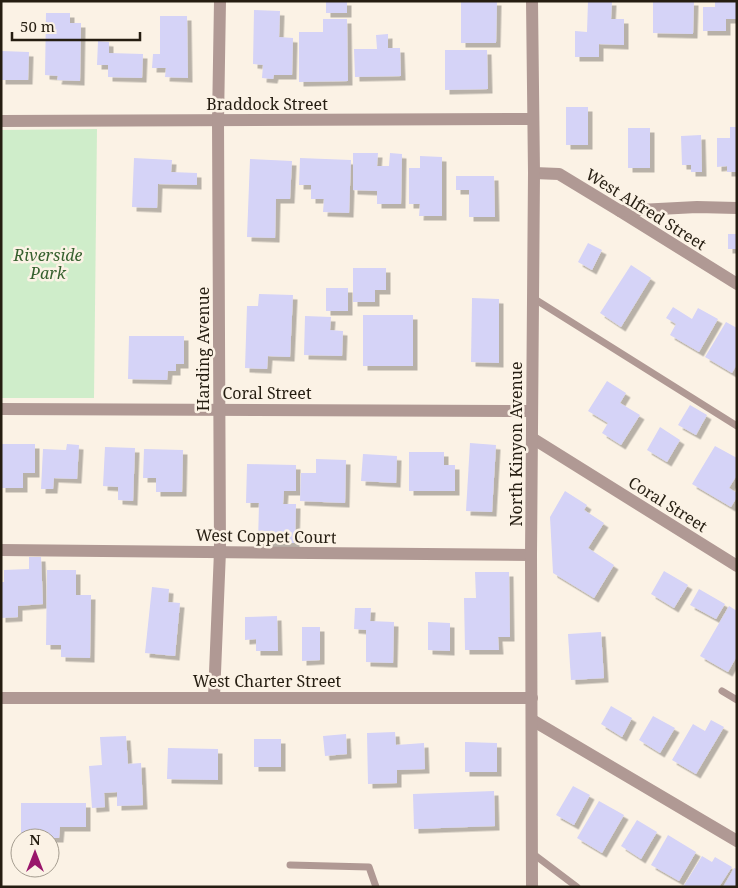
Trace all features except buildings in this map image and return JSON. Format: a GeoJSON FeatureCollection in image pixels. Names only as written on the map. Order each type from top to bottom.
{"type":"FeatureCollection","features":[{"type":"Feature","properties":{"kind":"street","name":"Harding Avenue"},"geometry":{"type":"LineString","coordinates":[[214,697],[220,551],[218,121],[220,1]]}},
{"type":"Feature","properties":{"kind":"street","name":"North Kinyon Avenue"},"geometry":{"type":"LineString","coordinates":[[532,1],[534,173],[531,555],[532,887]]}},
{"type":"Feature","properties":{"kind":"street","name":"Braddock Street"},"geometry":{"type":"LineString","coordinates":[[1,121],[533,119]]}},
{"type":"Feature","properties":{"kind":"street","name":"West Alfred Street"},"geometry":{"type":"LineString","coordinates":[[534,173],[560,174],[737,284]]}},
{"type":"Feature","properties":{"kind":"street"},"geometry":{"type":"LineString","coordinates":[[620,211],[697,207],[737,208]]}},
{"type":"Feature","properties":{"kind":"street","name":"Coral Street"},"geometry":{"type":"LineString","coordinates":[[1,409],[532,410]]}},
{"type":"Feature","properties":{"kind":"street","name":"Coral Street"},"geometry":{"type":"LineString","coordinates":[[532,438],[737,566]]}},
{"type":"Feature","properties":{"kind":"street","name":"West Coppet Court"},"geometry":{"type":"LineString","coordinates":[[1,550],[531,555]]}},
{"type":"Feature","properties":{"kind":"street","name":"West Charter Street"},"geometry":{"type":"LineString","coordinates":[[1,698],[532,698]]}},
{"type":"Feature","properties":{"kind":"street"},"geometry":{"type":"LineString","coordinates":[[532,720],[737,842]]}},
{"type":"Feature","properties":{"kind":"lane"},"geometry":{"type":"LineString","coordinates":[[533,298],[737,426]]}},
{"type":"Feature","properties":{"kind":"lane"},"geometry":{"type":"LineString","coordinates":[[722,691],[737,700]]}},
{"type":"Feature","properties":{"kind":"lane"},"geometry":{"type":"LineString","coordinates":[[532,853],[577,887]]}},
{"type":"Feature","properties":{"kind":"lane"},"geometry":{"type":"LineString","coordinates":[[290,865],[370,867],[376,887]]}},
{"type":"Feature","properties":{"kind":"green space","name":"Riverside Park"},"geometry":{"type":"Polygon","coordinates":[[[97,129],[94,398],[1,398],[1,130],[97,129]]]}}]}
